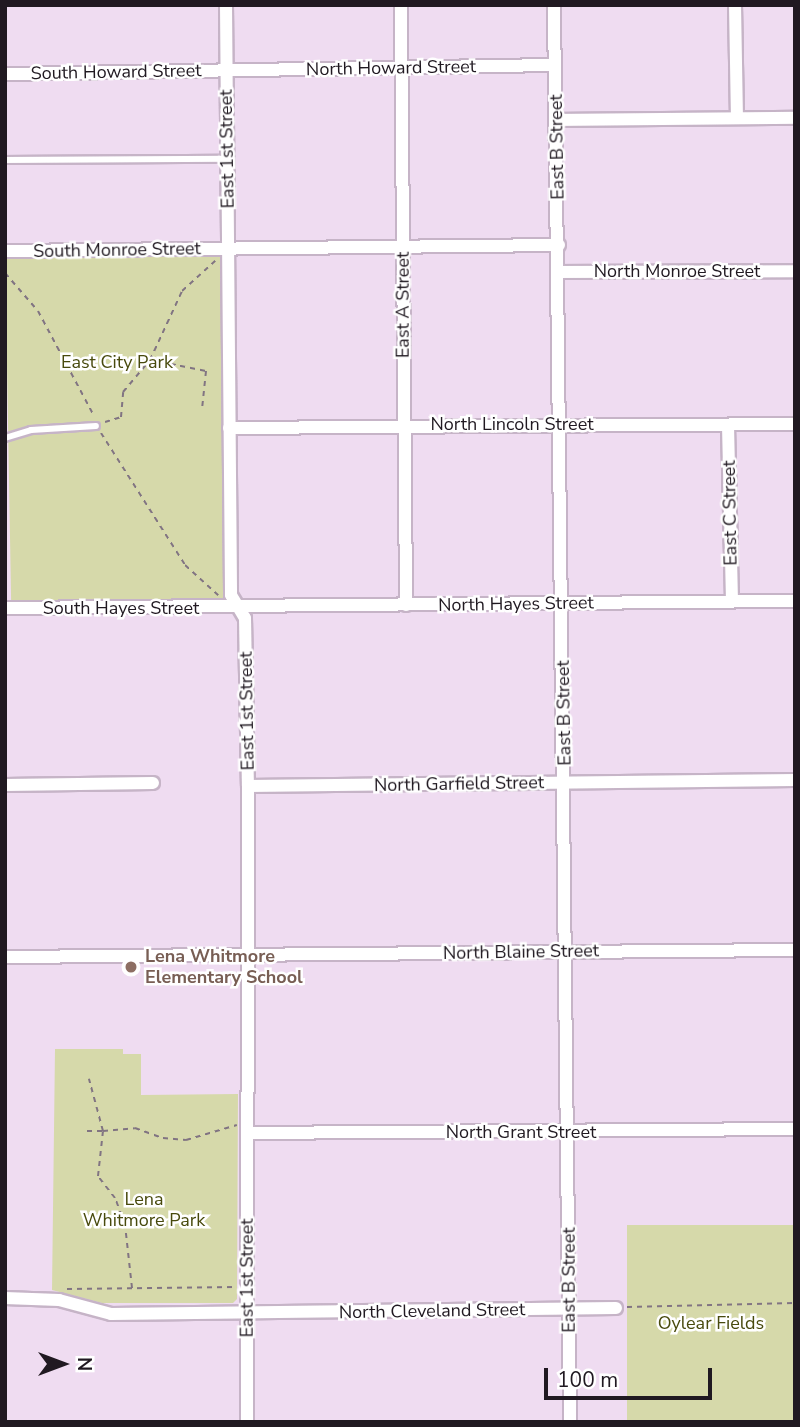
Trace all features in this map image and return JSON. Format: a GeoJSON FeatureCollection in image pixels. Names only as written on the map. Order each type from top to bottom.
{"type":"FeatureCollection","features":[{"type":"Feature","properties":{"kind":"street","name":"East 1st Street"},"geometry":{"type":"LineString","coordinates":[[226,5],[231,596],[245,618],[248,786],[248,956],[242,1129],[247,1422]]}},
{"type":"Feature","properties":{"kind":"street","name":"East A Street"},"geometry":{"type":"LineString","coordinates":[[401,5],[406,605]]}},
{"type":"Feature","properties":{"kind":"street","name":"East B Street"},"geometry":{"type":"LineString","coordinates":[[554,5],[559,245],[570,1422]]}},
{"type":"Feature","properties":{"kind":"street"},"geometry":{"type":"LineString","coordinates":[[734,5],[737,118]]}},
{"type":"Feature","properties":{"kind":"street","name":"North Howard Street"},"geometry":{"type":"LineString","coordinates":[[226,69],[555,65]]}},
{"type":"Feature","properties":{"kind":"street","name":"South Howard Street"},"geometry":{"type":"LineString","coordinates":[[5,74],[226,69]]}},
{"type":"Feature","properties":{"kind":"street"},"geometry":{"type":"LineString","coordinates":[[557,120],[795,118]]}},
{"type":"Feature","properties":{"kind":"street"},"geometry":{"type":"LineString","coordinates":[[228,248],[559,245]]}},
{"type":"Feature","properties":{"kind":"street","name":"South Monroe Street"},"geometry":{"type":"LineString","coordinates":[[5,251],[228,248]]}},
{"type":"Feature","properties":{"kind":"street","name":"North Monroe Street"},"geometry":{"type":"LineString","coordinates":[[559,272],[795,271]]}},
{"type":"Feature","properties":{"kind":"street","name":"North Lincoln Street"},"geometry":{"type":"LineString","coordinates":[[229,428],[404,424],[795,424]]}},
{"type":"Feature","properties":{"kind":"street","name":"East C Street"},"geometry":{"type":"LineString","coordinates":[[728,425],[732,601]]}},
{"type":"Feature","properties":{"kind":"street","name":"North Hayes Street"},"geometry":{"type":"LineString","coordinates":[[237,607],[795,601]]}},
{"type":"Feature","properties":{"kind":"street","name":"South Hayes Street"},"geometry":{"type":"LineString","coordinates":[[5,608],[237,607]]}},
{"type":"Feature","properties":{"kind":"street","name":"North Garfield Street"},"geometry":{"type":"LineString","coordinates":[[248,786],[795,780]]}},
{"type":"Feature","properties":{"kind":"street"},"geometry":{"type":"LineString","coordinates":[[5,785],[152,783]]}},
{"type":"Feature","properties":{"kind":"street","name":"North Blaine Street"},"geometry":{"type":"LineString","coordinates":[[5,957],[795,950]]}},
{"type":"Feature","properties":{"kind":"street","name":"North Grant Street"},"geometry":{"type":"LineString","coordinates":[[242,1129],[568,1132],[795,1129]]}},
{"type":"Feature","properties":{"kind":"street","name":"North Cleveland Street"},"geometry":{"type":"LineString","coordinates":[[5,1298],[59,1300],[111,1314],[616,1308]]}},
{"type":"Feature","properties":{"kind":"lane"},"geometry":{"type":"LineString","coordinates":[[5,160],[227,159]]}},
{"type":"Feature","properties":{"kind":"lane"},"geometry":{"type":"LineString","coordinates":[[5,438],[31,430],[96,426]]}},
{"type":"Feature","properties":{"kind":"path"},"geometry":{"type":"LineString","coordinates":[[96,426],[121,417],[123,392],[150,360],[182,291],[228,248]]}},
{"type":"Feature","properties":{"kind":"path"},"geometry":{"type":"LineString","coordinates":[[5,273],[38,311],[66,370],[93,412],[96,426],[185,565],[237,607]]}},
{"type":"Feature","properties":{"kind":"path"},"geometry":{"type":"LineString","coordinates":[[150,360],[206,371],[202,407]]}},
{"type":"Feature","properties":{"kind":"path"},"geometry":{"type":"LineString","coordinates":[[89,1079],[103,1131],[98,1176],[115,1198],[125,1225],[132,1288]]}},
{"type":"Feature","properties":{"kind":"path"},"geometry":{"type":"LineString","coordinates":[[87,1131],[135,1128],[163,1139],[186,1140],[242,1129]]}},
{"type":"Feature","properties":{"kind":"path"},"geometry":{"type":"LineString","coordinates":[[65,1289],[237,1287]]}},
{"type":"Feature","properties":{"kind":"path"},"geometry":{"type":"LineString","coordinates":[[616,1308],[795,1303]]}},
{"type":"Feature","properties":{"kind":"green space","name":"East City Park"},"geometry":{"type":"Polygon","coordinates":[[[228,249],[234,607],[11,611],[5,253],[228,249]]]}},
{"type":"Feature","properties":{"kind":"green space","name":"Lena Whitmore Park"},"geometry":{"type":"Polygon","coordinates":[[[55,1049],[123,1049],[123,1054],[141,1054],[141,1095],[238,1094],[237,1299],[233,1303],[102,1303],[52,1290],[55,1049]]]}},
{"type":"Feature","properties":{"kind":"green space","name":"Oylear Fields"},"geometry":{"type":"Polygon","coordinates":[[[627,1225],[795,1225],[795,1422],[627,1422],[627,1225]]]}},
{"type":"Feature","properties":{"kind":"place","name":"Lena Whitmore Elementary School"},"geometry":{"type":"Point","coordinates":[131,967]}}]}
